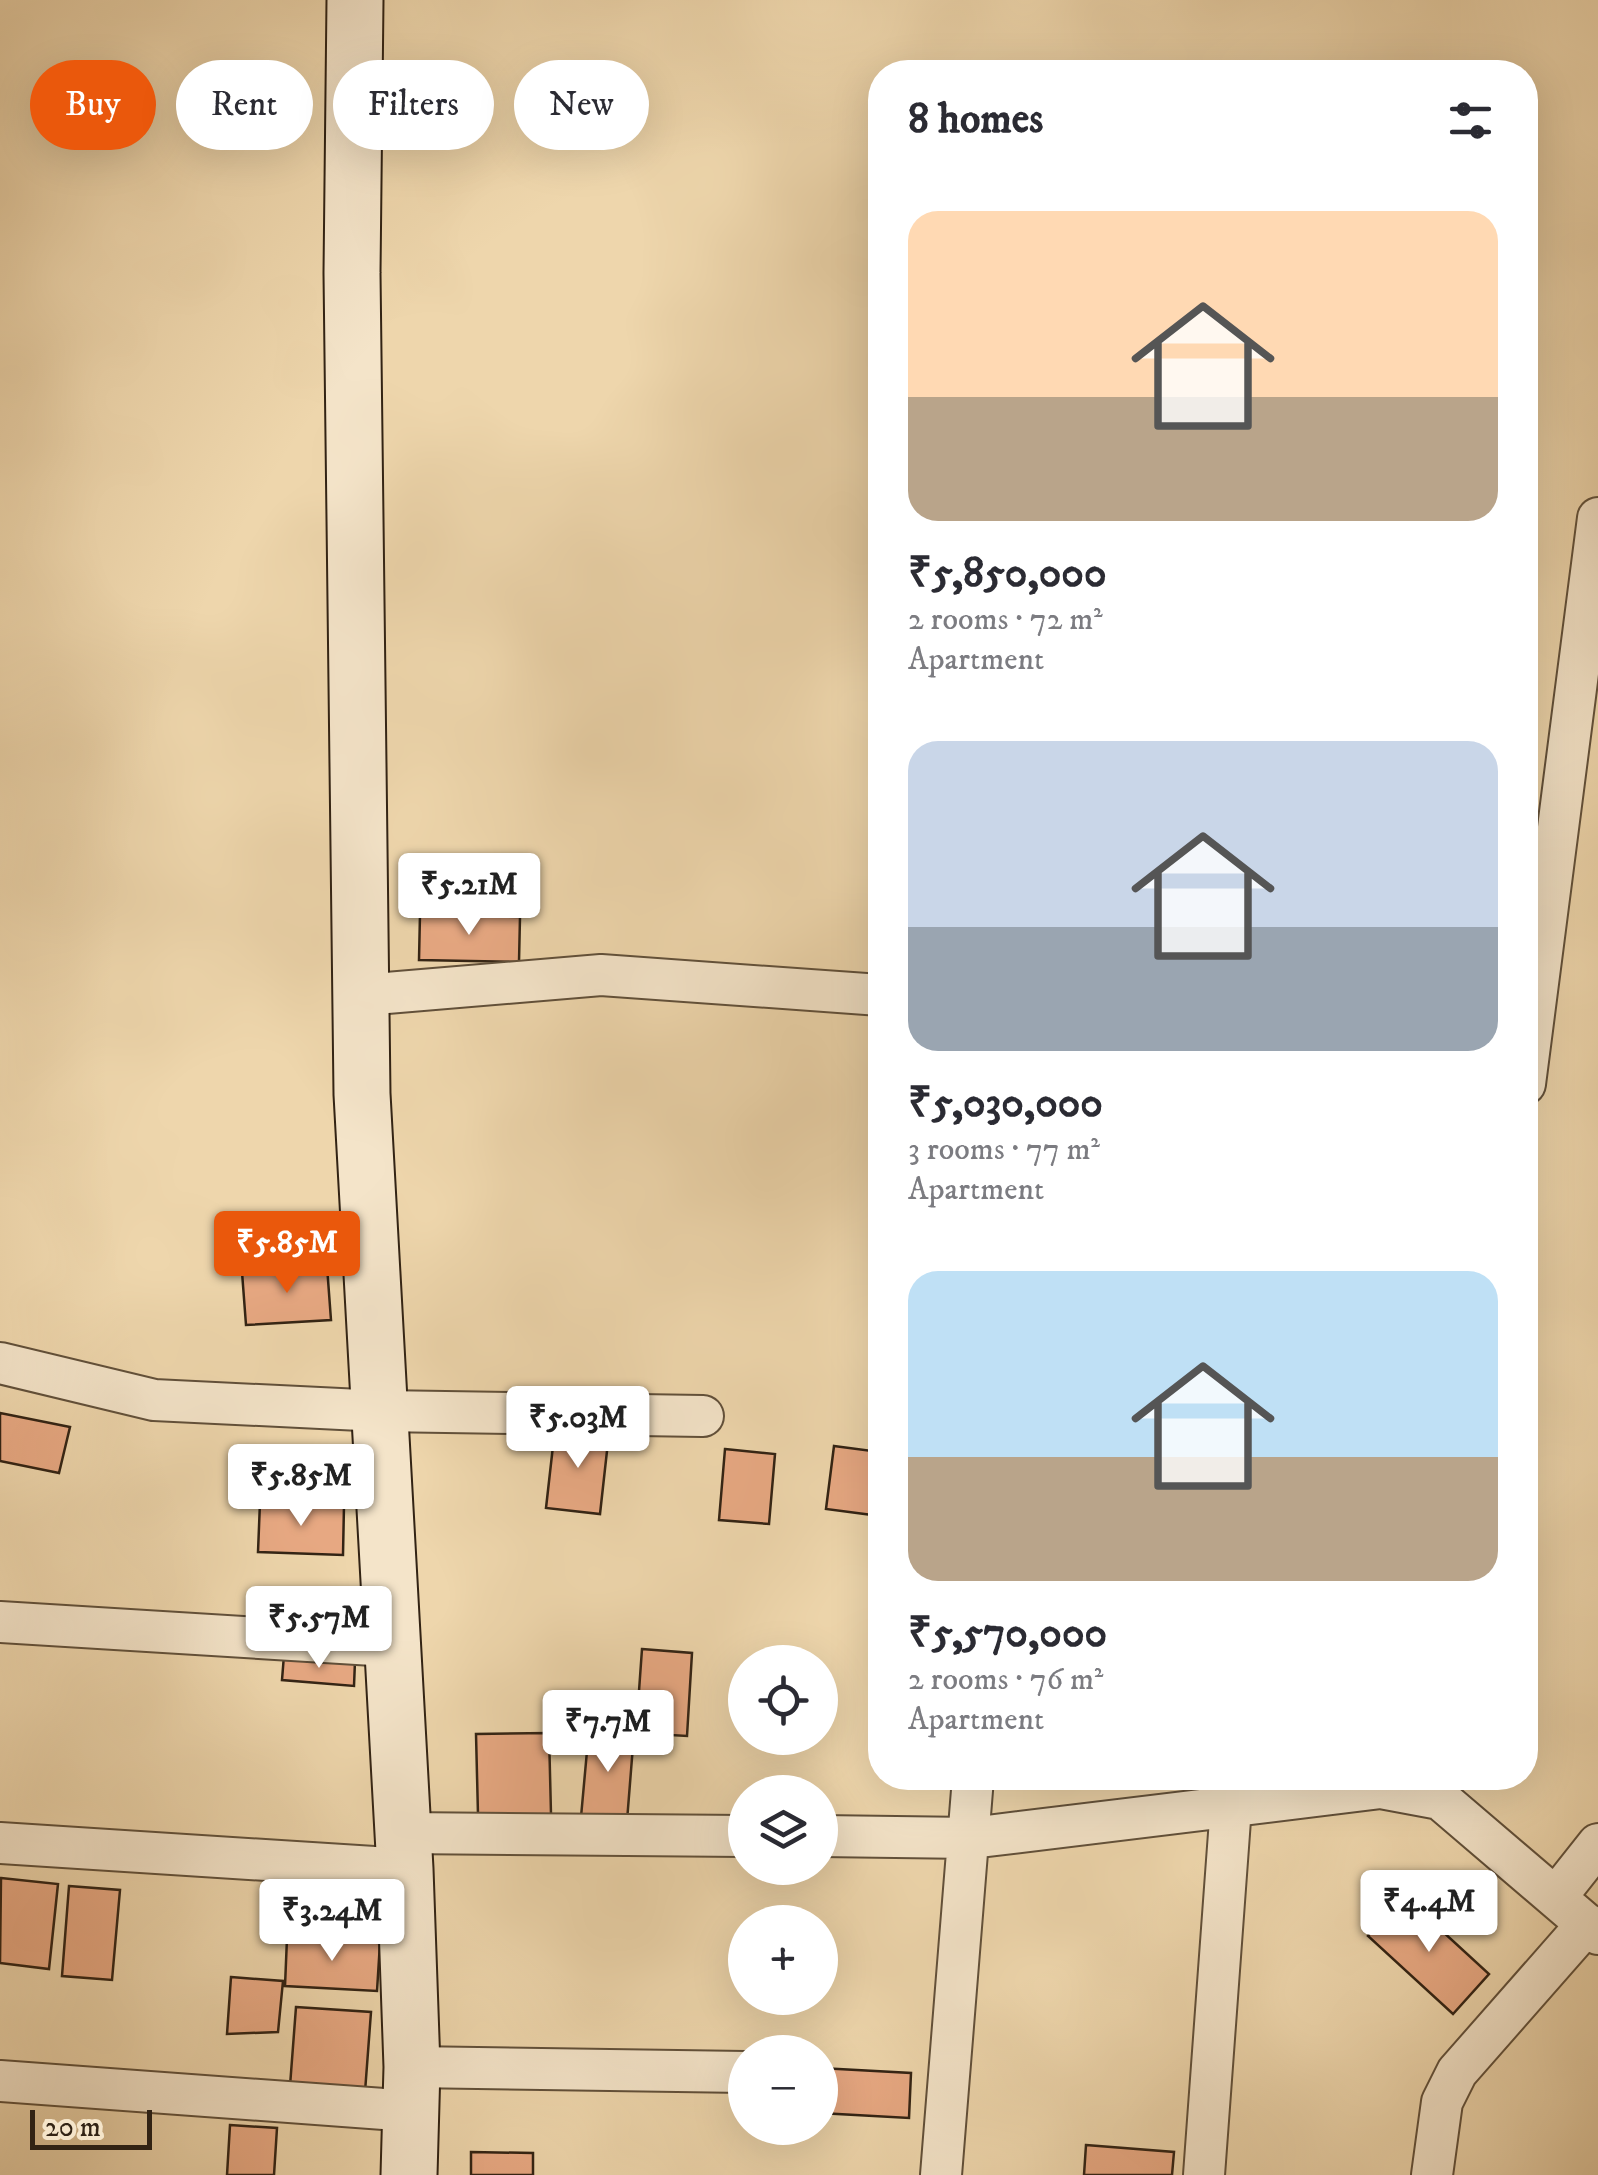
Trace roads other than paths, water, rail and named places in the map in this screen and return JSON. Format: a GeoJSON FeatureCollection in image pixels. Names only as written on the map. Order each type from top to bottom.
{"type":"FeatureCollection","features":[{"type":"Feature","properties":{"kind":"street"},"geometry":{"type":"LineString","coordinates":[[356,0],[353,349],[366,1218],[382,1411],[390,1646],[404,1851],[411,2089],[409,2175]]}},
{"type":"Feature","properties":{"kind":"street"},"geometry":{"type":"LineString","coordinates":[[1538,972],[1598,518]]}},
{"type":"Feature","properties":{"kind":"street"},"geometry":{"type":"LineString","coordinates":[[363,995],[602,975],[868,993]]}},
{"type":"Feature","properties":{"kind":"street"},"geometry":{"type":"LineString","coordinates":[[0,1363],[154,1400],[382,1411],[702,1416]]}},
{"type":"Feature","properties":{"kind":"street"},"geometry":{"type":"LineString","coordinates":[[0,1622],[390,1646]]}},
{"type":"Feature","properties":{"kind":"street"},"geometry":{"type":"LineString","coordinates":[[941,2175],[972,1790]]}},
{"type":"Feature","properties":{"kind":"street"},"geometry":{"type":"LineString","coordinates":[[838,1836],[970,1838],[1336,1790]]}},
{"type":"Feature","properties":{"kind":"street"},"geometry":{"type":"LineString","coordinates":[[1409,1790],[1440,1798],[1593,1929],[1457,2072],[1442,2102],[1432,2175]]}},
{"type":"Feature","properties":{"kind":"street"},"geometry":{"type":"LineString","coordinates":[[1204,2175],[1231,1806]]}},
{"type":"Feature","properties":{"kind":"street"},"geometry":{"type":"LineString","coordinates":[[0,1844],[404,1851],[728,1837]]}},
{"type":"Feature","properties":{"kind":"street"},"geometry":{"type":"LineString","coordinates":[[1556,1897],[1598,1844]]}},
{"type":"Feature","properties":{"kind":"street"},"geometry":{"type":"LineString","coordinates":[[0,2081],[411,2089],[728,2073]]}}]}
